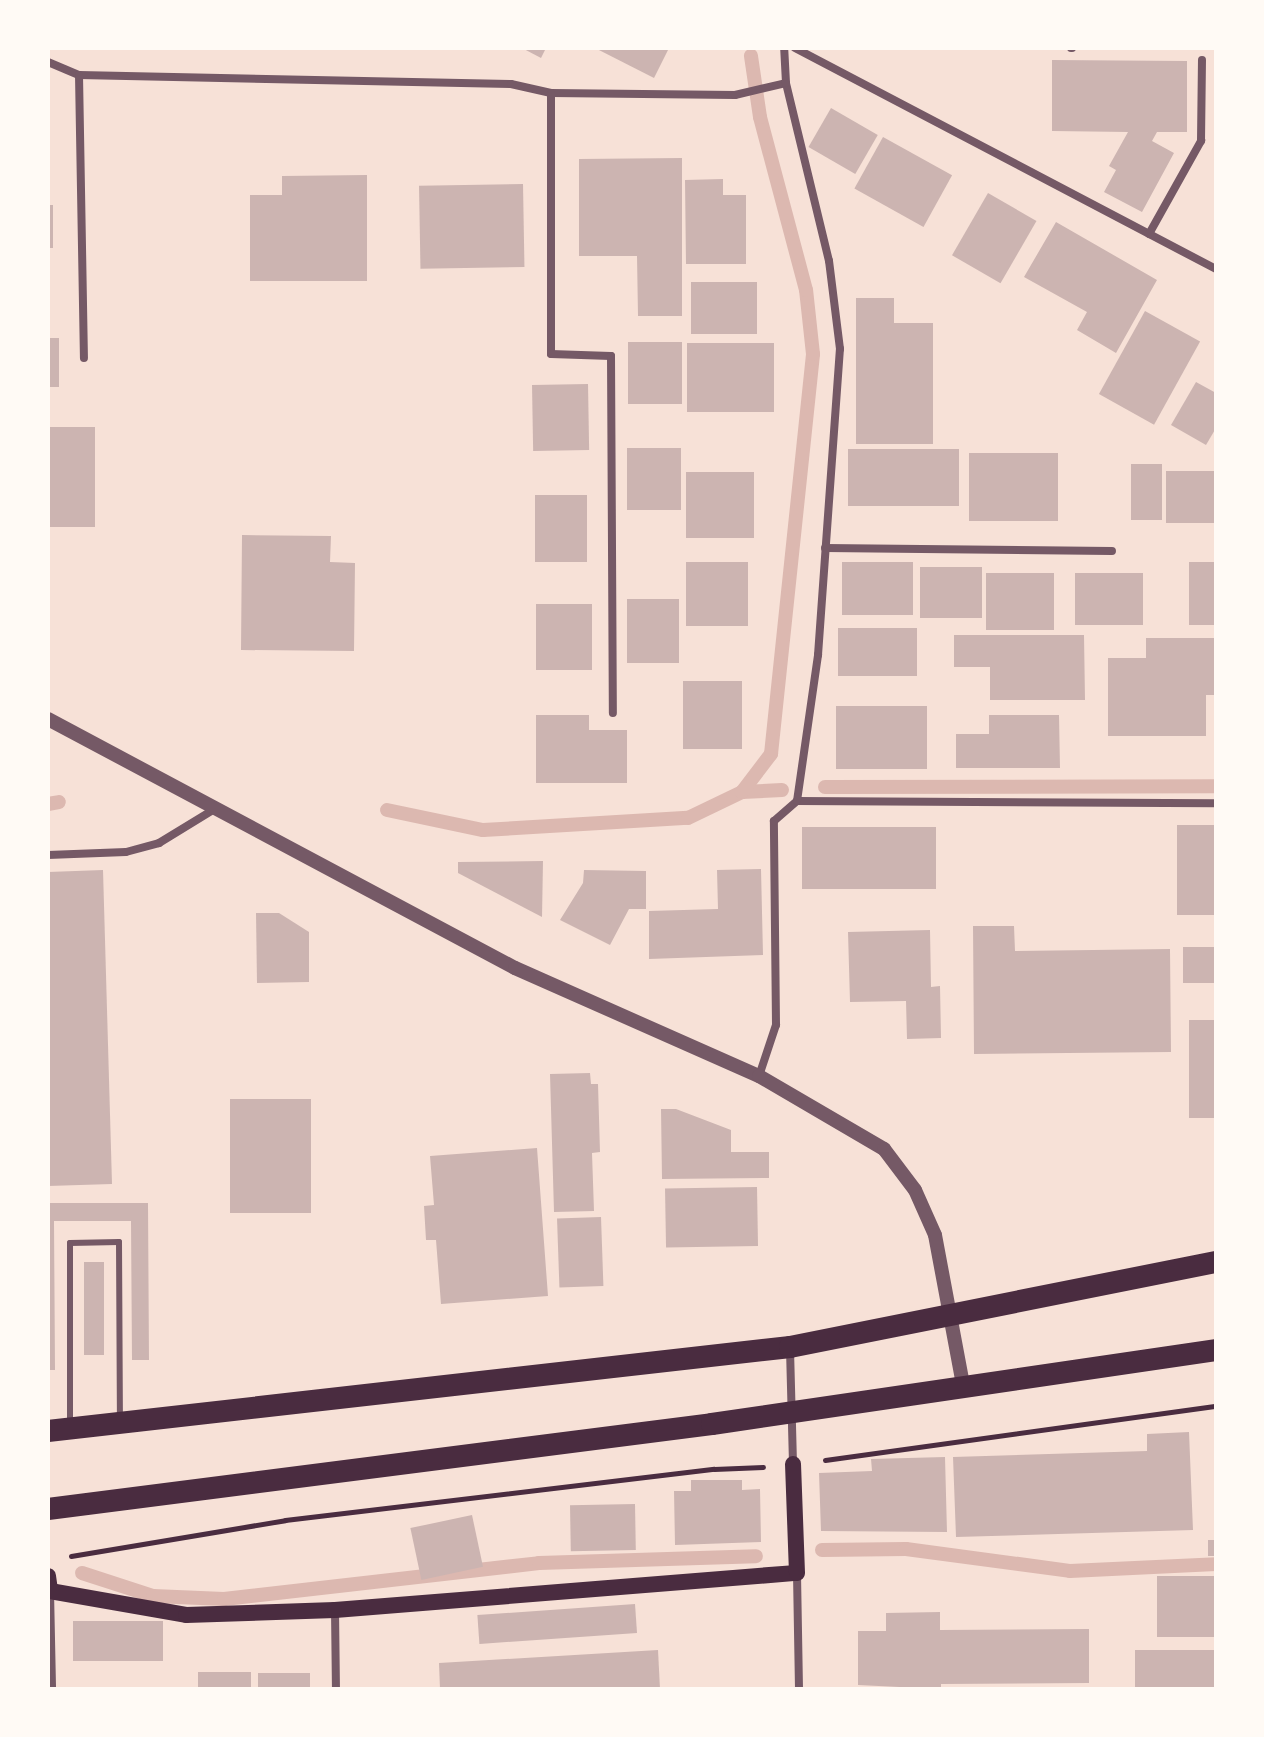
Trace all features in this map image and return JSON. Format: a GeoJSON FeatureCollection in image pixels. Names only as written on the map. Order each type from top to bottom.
{"type":"FeatureCollection","features":[{"type":"Feature","properties":{"kind":"highway"},"geometry":{"type":"LineString","coordinates":[[59,1430],[790,1347],[952,1317],[1153,1271],[1216,1262]]}},
{"type":"Feature","properties":{"kind":"highway"},"geometry":{"type":"LineString","coordinates":[[48,1509],[791,1412],[963,1384],[1216,1350]]}},
{"type":"Feature","properties":{"kind":"main road"},"geometry":{"type":"LineString","coordinates":[[49,1583],[186,1615],[335,1610],[797,1573],[793,1464]]}},
{"type":"Feature","properties":{"kind":"street"},"geometry":{"type":"LineString","coordinates":[[759,1076],[776,1025],[774,821],[797,801],[818,655],[840,349],[829,261],[786,83],[784,48]]}},
{"type":"Feature","properties":{"kind":"street"},"geometry":{"type":"LineString","coordinates":[[795,48],[1216,269]]}},
{"type":"Feature","properties":{"kind":"street"},"geometry":{"type":"LineString","coordinates":[[1149,234],[1201,141],[1202,60]]}},
{"type":"Feature","properties":{"kind":"street"},"geometry":{"type":"LineString","coordinates":[[48,62],[79,75],[511,84],[551,93],[735,95],[786,83]]}},
{"type":"Feature","properties":{"kind":"street"},"geometry":{"type":"LineString","coordinates":[[79,75],[84,358]]}},
{"type":"Feature","properties":{"kind":"street"},"geometry":{"type":"LineString","coordinates":[[551,93],[551,354],[611,356],[613,713]]}},
{"type":"Feature","properties":{"kind":"street"},"geometry":{"type":"LineString","coordinates":[[825,548],[1112,551]]}},
{"type":"Feature","properties":{"kind":"street"},"geometry":{"type":"LineString","coordinates":[[48,719],[213,810],[515,968],[759,1076],[884,1149],[915,1190],[935,1235],[963,1384]]}},
{"type":"Feature","properties":{"kind":"street"},"geometry":{"type":"LineString","coordinates":[[797,801],[1216,803]]}},
{"type":"Feature","properties":{"kind":"street"},"geometry":{"type":"LineString","coordinates":[[48,855],[126,852],[159,843],[213,810]]}},
{"type":"Feature","properties":{"kind":"street"},"geometry":{"type":"LineString","coordinates":[[790,1347],[793,1464]]}},
{"type":"Feature","properties":{"kind":"street"},"geometry":{"type":"LineString","coordinates":[[797,1573],[799,1689]]}},
{"type":"Feature","properties":{"kind":"street"},"geometry":{"type":"LineString","coordinates":[[49,1583],[52,1689]]}},
{"type":"Feature","properties":{"kind":"street"},"geometry":{"type":"LineString","coordinates":[[335,1610],[336,1689]]}},
{"type":"Feature","properties":{"kind":"lane"},"geometry":{"type":"LineString","coordinates":[[59,1430],[70,1243],[119,1242],[120,1423]]}},
{"type":"Feature","properties":{"kind":"path"},"geometry":{"type":"LineString","coordinates":[[819,1461],[1216,1406]]}},
{"type":"Feature","properties":{"kind":"path"},"geometry":{"type":"LineString","coordinates":[[63,1557],[285,1520],[714,1469],[768,1467]]}},
{"type":"Feature","properties":{"kind":"building"},"geometry":{"type":"Polygon","coordinates":[[[522,48],[546,48],[541,58],[522,48]]]}},
{"type":"Feature","properties":{"kind":"building"},"geometry":{"type":"Polygon","coordinates":[[[595,48],[669,48],[654,78],[595,48]]]}},
{"type":"Feature","properties":{"kind":"building"},"geometry":{"type":"Polygon","coordinates":[[[1052,60],[1187,61],[1187,132],[1157,132],[1152,141],[1174,153],[1142,212],[1104,192],[1116,170],[1109,166],[1128,132],[1052,131],[1052,60]]]}},
{"type":"Feature","properties":{"kind":"building"},"geometry":{"type":"Polygon","coordinates":[[[831,108],[878,135],[855,174],[808,147],[831,108]]]}},
{"type":"Feature","properties":{"kind":"building"},"geometry":{"type":"Polygon","coordinates":[[[883,137],[952,175],[923,227],[854,189],[883,137]]]}},
{"type":"Feature","properties":{"kind":"building"},"geometry":{"type":"Polygon","coordinates":[[[682,158],[682,316],[638,316],[637,256],[579,256],[579,159],[682,158]]]}},
{"type":"Feature","properties":{"kind":"building"},"geometry":{"type":"Polygon","coordinates":[[[367,175],[367,281],[250,281],[250,195],[282,195],[282,176],[367,175]]]}},
{"type":"Feature","properties":{"kind":"building"},"geometry":{"type":"Polygon","coordinates":[[[723,179],[723,195],[746,195],[746,264],[686,264],[685,180],[723,179]]]}},
{"type":"Feature","properties":{"kind":"building"},"geometry":{"type":"Polygon","coordinates":[[[523,184],[524,267],[420,269],[419,186],[523,184]]]}},
{"type":"Feature","properties":{"kind":"building"},"geometry":{"type":"Polygon","coordinates":[[[988,193],[1036,221],[1000,283],[952,255],[988,193]]]}},
{"type":"Feature","properties":{"kind":"building"},"geometry":{"type":"Polygon","coordinates":[[[48,205],[53,205],[53,248],[48,248],[48,205]]]}},
{"type":"Feature","properties":{"kind":"building"},"geometry":{"type":"Polygon","coordinates":[[[1056,222],[1157,280],[1116,353],[1077,330],[1087,312],[1024,277],[1056,222]]]}},
{"type":"Feature","properties":{"kind":"building"},"geometry":{"type":"Polygon","coordinates":[[[691,282],[757,282],[757,334],[691,334],[691,282]]]}},
{"type":"Feature","properties":{"kind":"building"},"geometry":{"type":"Polygon","coordinates":[[[856,298],[894,298],[894,323],[933,323],[933,444],[856,444],[856,298]]]}},
{"type":"Feature","properties":{"kind":"building"},"geometry":{"type":"Polygon","coordinates":[[[1145,311],[1200,342],[1154,425],[1099,394],[1145,311]]]}},
{"type":"Feature","properties":{"kind":"building"},"geometry":{"type":"Polygon","coordinates":[[[48,338],[59,338],[59,387],[48,387],[48,338]]]}},
{"type":"Feature","properties":{"kind":"building"},"geometry":{"type":"Polygon","coordinates":[[[628,342],[682,342],[682,404],[628,404],[628,342]]]}},
{"type":"Feature","properties":{"kind":"building"},"geometry":{"type":"Polygon","coordinates":[[[687,343],[774,343],[774,412],[687,412],[687,343]]]}},
{"type":"Feature","properties":{"kind":"building"},"geometry":{"type":"Polygon","coordinates":[[[1196,382],[1216,393],[1216,428],[1206,445],[1171,425],[1196,382]]]}},
{"type":"Feature","properties":{"kind":"building"},"geometry":{"type":"Polygon","coordinates":[[[588,384],[589,450],[533,451],[532,385],[588,384]]]}},
{"type":"Feature","properties":{"kind":"building"},"geometry":{"type":"Polygon","coordinates":[[[48,427],[95,427],[95,527],[48,527],[48,427]]]}},
{"type":"Feature","properties":{"kind":"building"},"geometry":{"type":"Polygon","coordinates":[[[627,448],[681,448],[681,510],[627,510],[627,448]]]}},
{"type":"Feature","properties":{"kind":"building"},"geometry":{"type":"Polygon","coordinates":[[[848,449],[959,449],[959,506],[848,506],[848,449]]]}},
{"type":"Feature","properties":{"kind":"building"},"geometry":{"type":"Polygon","coordinates":[[[969,453],[1058,453],[1058,521],[969,521],[969,453]]]}},
{"type":"Feature","properties":{"kind":"building"},"geometry":{"type":"Polygon","coordinates":[[[1131,464],[1162,464],[1162,520],[1131,520],[1131,464]]]}},
{"type":"Feature","properties":{"kind":"building"},"geometry":{"type":"Polygon","coordinates":[[[1166,471],[1216,471],[1216,523],[1166,523],[1166,471]]]}},
{"type":"Feature","properties":{"kind":"building"},"geometry":{"type":"Polygon","coordinates":[[[686,472],[754,472],[754,538],[686,538],[686,472]]]}},
{"type":"Feature","properties":{"kind":"building"},"geometry":{"type":"Polygon","coordinates":[[[535,495],[587,495],[587,562],[535,562],[535,495]]]}},
{"type":"Feature","properties":{"kind":"building"},"geometry":{"type":"Polygon","coordinates":[[[242,535],[331,536],[330,562],[355,563],[354,651],[241,650],[242,535]]]}},
{"type":"Feature","properties":{"kind":"building"},"geometry":{"type":"Polygon","coordinates":[[[686,562],[748,562],[748,626],[686,626],[686,562]]]}},
{"type":"Feature","properties":{"kind":"building"},"geometry":{"type":"Polygon","coordinates":[[[842,562],[913,562],[913,615],[842,615],[842,562]]]}},
{"type":"Feature","properties":{"kind":"building"},"geometry":{"type":"Polygon","coordinates":[[[1189,562],[1216,562],[1216,625],[1189,625],[1189,562]]]}},
{"type":"Feature","properties":{"kind":"building"},"geometry":{"type":"Polygon","coordinates":[[[920,567],[982,567],[982,618],[920,618],[920,567]]]}},
{"type":"Feature","properties":{"kind":"building"},"geometry":{"type":"Polygon","coordinates":[[[986,573],[1054,573],[1054,630],[986,630],[986,573]]]}},
{"type":"Feature","properties":{"kind":"building"},"geometry":{"type":"Polygon","coordinates":[[[1075,573],[1143,573],[1143,625],[1075,625],[1075,573]]]}},
{"type":"Feature","properties":{"kind":"building"},"geometry":{"type":"Polygon","coordinates":[[[627,599],[679,599],[679,663],[627,663],[627,599]]]}},
{"type":"Feature","properties":{"kind":"building"},"geometry":{"type":"Polygon","coordinates":[[[536,604],[592,604],[592,670],[536,670],[536,604]]]}},
{"type":"Feature","properties":{"kind":"building"},"geometry":{"type":"Polygon","coordinates":[[[838,628],[917,628],[917,676],[838,676],[838,628]]]}},
{"type":"Feature","properties":{"kind":"building"},"geometry":{"type":"Polygon","coordinates":[[[954,635],[1084,635],[1085,700],[990,700],[990,667],[954,667],[954,635]]]}},
{"type":"Feature","properties":{"kind":"building"},"geometry":{"type":"Polygon","coordinates":[[[1146,638],[1216,638],[1216,695],[1206,695],[1206,736],[1108,736],[1108,658],[1146,658],[1146,638]]]}},
{"type":"Feature","properties":{"kind":"building"},"geometry":{"type":"Polygon","coordinates":[[[683,681],[742,681],[742,749],[683,749],[683,681]]]}},
{"type":"Feature","properties":{"kind":"building"},"geometry":{"type":"Polygon","coordinates":[[[836,706],[927,706],[927,769],[836,769],[836,706]]]}},
{"type":"Feature","properties":{"kind":"building"},"geometry":{"type":"Polygon","coordinates":[[[536,715],[589,715],[589,730],[627,730],[627,783],[536,783],[536,715]]]}},
{"type":"Feature","properties":{"kind":"building"},"geometry":{"type":"Polygon","coordinates":[[[989,715],[1059,715],[1060,768],[956,768],[956,734],[989,734],[989,715]]]}},
{"type":"Feature","properties":{"kind":"building"},"geometry":{"type":"Polygon","coordinates":[[[1177,825],[1216,825],[1216,915],[1177,915],[1177,825]]]}},
{"type":"Feature","properties":{"kind":"building"},"geometry":{"type":"Polygon","coordinates":[[[802,827],[936,827],[936,889],[802,889],[802,827]]]}},
{"type":"Feature","properties":{"kind":"building"},"geometry":{"type":"Polygon","coordinates":[[[543,861],[542,917],[458,873],[458,862],[543,861]]]}},
{"type":"Feature","properties":{"kind":"building"},"geometry":{"type":"Polygon","coordinates":[[[761,869],[763,955],[649,959],[649,911],[718,909],[717,870],[761,869]]]}},
{"type":"Feature","properties":{"kind":"building"},"geometry":{"type":"Polygon","coordinates":[[[103,870],[112,1184],[48,1186],[48,872],[103,870]]]}},
{"type":"Feature","properties":{"kind":"building"},"geometry":{"type":"Polygon","coordinates":[[[584,870],[646,871],[646,909],[629,909],[610,945],[560,920],[583,883],[584,870]]]}},
{"type":"Feature","properties":{"kind":"building"},"geometry":{"type":"Polygon","coordinates":[[[256,913],[279,913],[309,932],[309,982],[257,983],[256,913]]]}},
{"type":"Feature","properties":{"kind":"building"},"geometry":{"type":"Polygon","coordinates":[[[973,926],[1014,926],[1015,951],[1170,949],[1171,1052],[974,1054],[973,926]]]}},
{"type":"Feature","properties":{"kind":"building"},"geometry":{"type":"Polygon","coordinates":[[[930,930],[931,987],[940,986],[941,1038],[907,1039],[906,1001],[850,1002],[848,932],[930,930]]]}},
{"type":"Feature","properties":{"kind":"building"},"geometry":{"type":"Polygon","coordinates":[[[1183,947],[1216,947],[1216,983],[1183,983],[1183,947]]]}},
{"type":"Feature","properties":{"kind":"building"},"geometry":{"type":"Polygon","coordinates":[[[1189,1020],[1216,1020],[1216,1118],[1189,1118],[1189,1020]]]}},
{"type":"Feature","properties":{"kind":"building"},"geometry":{"type":"Polygon","coordinates":[[[590,1073],[591,1084],[598,1084],[600,1152],[592,1153],[594,1211],[554,1212],[550,1074],[590,1073]]]}},
{"type":"Feature","properties":{"kind":"building"},"geometry":{"type":"Polygon","coordinates":[[[230,1099],[311,1099],[311,1213],[230,1213],[230,1099]]]}},
{"type":"Feature","properties":{"kind":"building"},"geometry":{"type":"Polygon","coordinates":[[[661,1109],[676,1109],[731,1130],[731,1152],[769,1152],[769,1178],[662,1179],[661,1109]]]}},
{"type":"Feature","properties":{"kind":"building"},"geometry":{"type":"Polygon","coordinates":[[[537,1148],[548,1296],[441,1304],[436,1240],[426,1240],[424,1206],[434,1205],[430,1156],[537,1148]]]}},
{"type":"Feature","properties":{"kind":"building"},"geometry":{"type":"Polygon","coordinates":[[[757,1187],[758,1246],[666,1248],[665,1189],[757,1187]]]}},
{"type":"Feature","properties":{"kind":"building"},"geometry":{"type":"Polygon","coordinates":[[[48,1203],[148,1203],[149,1360],[132,1360],[131,1221],[54,1221],[55,1370],[48,1370],[48,1203]]]}},
{"type":"Feature","properties":{"kind":"building"},"geometry":{"type":"Polygon","coordinates":[[[601,1217],[603,1286],[559,1287],[557,1219],[601,1217]]]}},
{"type":"Feature","properties":{"kind":"building"},"geometry":{"type":"Polygon","coordinates":[[[84,1262],[104,1262],[104,1355],[84,1355],[84,1262]]]}},
{"type":"Feature","properties":{"kind":"building"},"geometry":{"type":"Polygon","coordinates":[[[1189,1432],[1193,1530],[956,1537],[953,1457],[1147,1451],[1147,1434],[1189,1432]]]}},
{"type":"Feature","properties":{"kind":"building"},"geometry":{"type":"Polygon","coordinates":[[[945,1457],[947,1532],[821,1531],[819,1473],[872,1471],[871,1459],[945,1457]]]}},
{"type":"Feature","properties":{"kind":"building"},"geometry":{"type":"Polygon","coordinates":[[[691,1480],[742,1480],[742,1490],[760,1489],[761,1542],[675,1545],[674,1491],[691,1491],[691,1480]]]}},
{"type":"Feature","properties":{"kind":"building"},"geometry":{"type":"Polygon","coordinates":[[[635,1504],[636,1550],[571,1551],[570,1505],[635,1504]]]}},
{"type":"Feature","properties":{"kind":"building"},"geometry":{"type":"Polygon","coordinates":[[[472,1515],[483,1567],[421,1580],[410,1528],[472,1515]]]}},
{"type":"Feature","properties":{"kind":"building"},"geometry":{"type":"Polygon","coordinates":[[[1208,1540],[1216,1540],[1216,1556],[1208,1556],[1208,1540]]]}},
{"type":"Feature","properties":{"kind":"building"},"geometry":{"type":"Polygon","coordinates":[[[1157,1576],[1216,1576],[1216,1637],[1157,1637],[1157,1576]]]}},
{"type":"Feature","properties":{"kind":"building"},"geometry":{"type":"Polygon","coordinates":[[[635,1604],[637,1633],[479,1644],[477,1615],[635,1604]]]}},
{"type":"Feature","properties":{"kind":"building"},"geometry":{"type":"Polygon","coordinates":[[[940,1612],[940,1630],[1089,1629],[1089,1683],[941,1684],[941,1689],[858,1685],[858,1631],[886,1631],[886,1613],[940,1612]]]}},
{"type":"Feature","properties":{"kind":"building"},"geometry":{"type":"Polygon","coordinates":[[[73,1621],[163,1621],[163,1661],[73,1661],[73,1621]]]}},
{"type":"Feature","properties":{"kind":"building"},"geometry":{"type":"Polygon","coordinates":[[[658,1650],[660,1689],[440,1689],[439,1663],[658,1650]]]}},
{"type":"Feature","properties":{"kind":"building"},"geometry":{"type":"Polygon","coordinates":[[[1135,1650],[1216,1650],[1216,1689],[1135,1689],[1135,1650]]]}},
{"type":"Feature","properties":{"kind":"building"},"geometry":{"type":"Polygon","coordinates":[[[198,1672],[251,1672],[251,1689],[198,1689],[198,1672]]]}},
{"type":"Feature","properties":{"kind":"building"},"geometry":{"type":"Polygon","coordinates":[[[258,1673],[310,1673],[310,1689],[258,1689],[258,1673]]]}},
{"type":"Feature","properties":{"kind":"waterway"},"geometry":{"type":"LineString","coordinates":[[387,810],[483,830],[688,818],[742,792],[771,754],[813,354],[806,290],[760,117],[751,56]]}},
{"type":"Feature","properties":{"kind":"waterway"},"geometry":{"type":"LineString","coordinates":[[825,787],[1216,786]]}},
{"type":"Feature","properties":{"kind":"waterway"},"geometry":{"type":"LineString","coordinates":[[742,792],[782,790]]}},
{"type":"Feature","properties":{"kind":"waterway"},"geometry":{"type":"LineString","coordinates":[[48,804],[59,802]]}},
{"type":"Feature","properties":{"kind":"waterway"},"geometry":{"type":"LineString","coordinates":[[822,1550],[906,1549],[1070,1571],[1216,1564]]}},
{"type":"Feature","properties":{"kind":"waterway"},"geometry":{"type":"LineString","coordinates":[[82,1573],[153,1596],[224,1599],[539,1563],[756,1556]]}}]}
